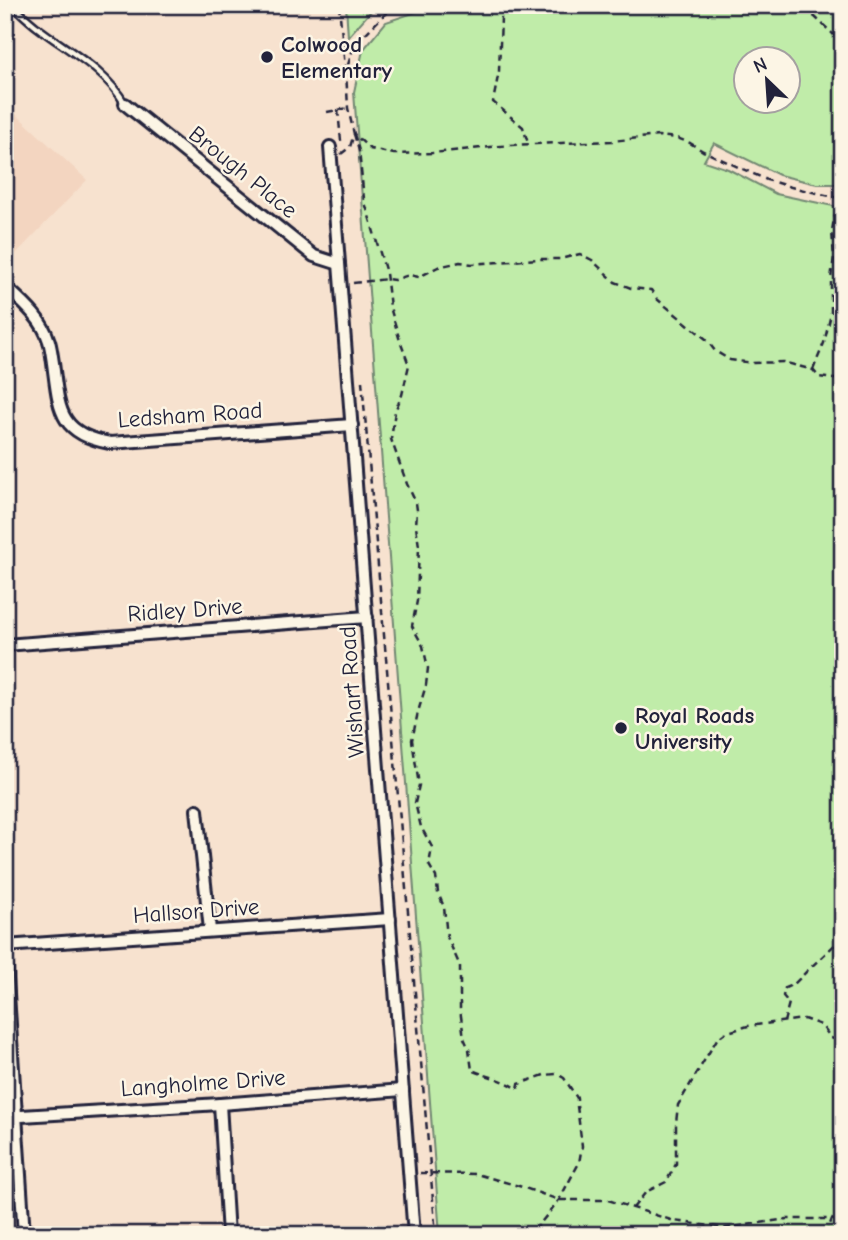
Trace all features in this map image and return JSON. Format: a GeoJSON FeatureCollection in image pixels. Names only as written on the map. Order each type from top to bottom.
{"type":"FeatureCollection","features":[{"type":"Feature","properties":{"kind":"street","name":"Brough Place"},"geometry":{"type":"LineString","coordinates":[[125,104],[314,256],[339,264]]}},
{"type":"Feature","properties":{"kind":"street","name":"Wishart Road"},"geometry":{"type":"LineString","coordinates":[[330,147],[414,1235]]}},
{"type":"Feature","properties":{"kind":"street","name":"Ledsham Road"},"geometry":{"type":"LineString","coordinates":[[5,286],[30,309],[44,329],[50,343],[59,404],[66,421],[91,439],[110,443],[352,425]]}},
{"type":"Feature","properties":{"kind":"street","name":"Ridley Drive"},"geometry":{"type":"LineString","coordinates":[[5,645],[367,617]]}},
{"type":"Feature","properties":{"kind":"street"},"geometry":{"type":"LineString","coordinates":[[197,810],[210,930]]}},
{"type":"Feature","properties":{"kind":"street","name":"Hallsor Drive"},"geometry":{"type":"LineString","coordinates":[[5,947],[390,919]]}},
{"type":"Feature","properties":{"kind":"street"},"geometry":{"type":"LineString","coordinates":[[5,947],[11,1117],[23,1235]]}},
{"type":"Feature","properties":{"kind":"street","name":"Langholme Drive"},"geometry":{"type":"LineString","coordinates":[[11,1117],[402,1090]]}},
{"type":"Feature","properties":{"kind":"street"},"geometry":{"type":"LineString","coordinates":[[220,1104],[228,1235]]}},
{"type":"Feature","properties":{"kind":"lane"},"geometry":{"type":"LineString","coordinates":[[12,5],[38,28],[82,58],[117,90],[125,104]]}},
{"type":"Feature","properties":{"kind":"path"},"geometry":{"type":"LineString","coordinates":[[339,5],[348,108],[359,150],[364,199],[387,279],[390,307],[410,365],[395,411],[390,439],[418,510],[417,601],[412,626],[423,646],[428,668],[412,740],[419,785],[415,803],[421,827],[432,847],[429,866],[436,877],[444,908],[447,937],[460,966],[460,1009],[464,1038],[469,1049],[472,1070],[518,1088],[519,1084],[544,1075],[557,1074],[564,1078],[578,1098],[582,1146],[579,1163],[559,1200],[531,1235]]}},
{"type":"Feature","properties":{"kind":"path"},"geometry":{"type":"LineString","coordinates":[[345,71],[361,38],[397,5]]}},
{"type":"Feature","properties":{"kind":"path"},"geometry":{"type":"LineString","coordinates":[[499,5],[499,71],[493,102],[523,127],[528,145]]}},
{"type":"Feature","properties":{"kind":"path"},"geometry":{"type":"LineString","coordinates":[[792,5],[816,17],[836,37],[843,39]]}},
{"type":"Feature","properties":{"kind":"path"},"geometry":{"type":"LineString","coordinates":[[836,37],[843,70]]}},
{"type":"Feature","properties":{"kind":"path"},"geometry":{"type":"LineString","coordinates":[[327,112],[348,108]]}},
{"type":"Feature","properties":{"kind":"path"},"geometry":{"type":"LineString","coordinates":[[338,110],[342,154],[350,147],[354,134]]}},
{"type":"Feature","properties":{"kind":"path"},"geometry":{"type":"LineString","coordinates":[[354,134],[370,149],[394,154],[659,136],[677,138],[767,180],[843,200]]}},
{"type":"Feature","properties":{"kind":"path"},"geometry":{"type":"LineString","coordinates":[[813,370],[824,343],[831,314],[834,257],[832,231],[839,203],[843,200]]}},
{"type":"Feature","properties":{"kind":"path"},"geometry":{"type":"LineString","coordinates":[[341,284],[387,279],[394,281],[409,275],[419,277],[438,267],[460,262],[472,264],[560,259],[580,254],[592,260],[615,282],[631,288],[652,290],[657,299],[706,339],[715,351],[730,360],[753,363],[783,362],[813,370],[818,377],[843,380]]}},
{"type":"Feature","properties":{"kind":"path"},"geometry":{"type":"LineString","coordinates":[[361,377],[436,1235]]}},
{"type":"Feature","properties":{"kind":"path"},"geometry":{"type":"LineString","coordinates":[[784,1022],[789,1003],[783,996],[785,988],[794,984],[843,937]]}},
{"type":"Feature","properties":{"kind":"path"},"geometry":{"type":"LineString","coordinates":[[633,1208],[646,1192],[666,1182],[676,1164],[678,1105],[717,1039],[725,1033],[748,1026],[804,1019],[821,1026],[831,1038],[843,1042]]}},
{"type":"Feature","properties":{"kind":"path"},"geometry":{"type":"LineString","coordinates":[[410,1173],[476,1174],[559,1200],[608,1200],[674,1221],[725,1228],[787,1219],[832,1219],[843,1225]]}},
{"type":"Feature","properties":{"kind":"path"},"geometry":{"type":"LineString","coordinates":[[826,1235],[832,1219]]}},
{"type":"Feature","properties":{"kind":"shaded area"},"geometry":{"type":"Polygon","coordinates":[[[5,104],[87,180],[10,260],[5,255],[5,104]]]}},
{"type":"Feature","properties":{"kind":"green space"},"geometry":{"type":"Polygon","coordinates":[[[346,5],[381,5],[370,12],[348,37],[346,5]]]}},
{"type":"Feature","properties":{"kind":"green space","name":"Royal Roads University"},"geometry":{"type":"Polygon","coordinates":[[[478,5],[843,5],[843,184],[817,184],[779,175],[714,143],[704,161],[728,169],[776,194],[843,208],[843,1235],[440,1235],[354,92],[363,50],[386,22],[428,8],[461,10],[478,5]]]}},
{"type":"Feature","properties":{"kind":"place","name":"Colwood Elementary"},"geometry":{"type":"Point","coordinates":[267,57]}},
{"type":"Feature","properties":{"kind":"place","name":"Royal Roads University"},"geometry":{"type":"Point","coordinates":[621,728]}}]}
